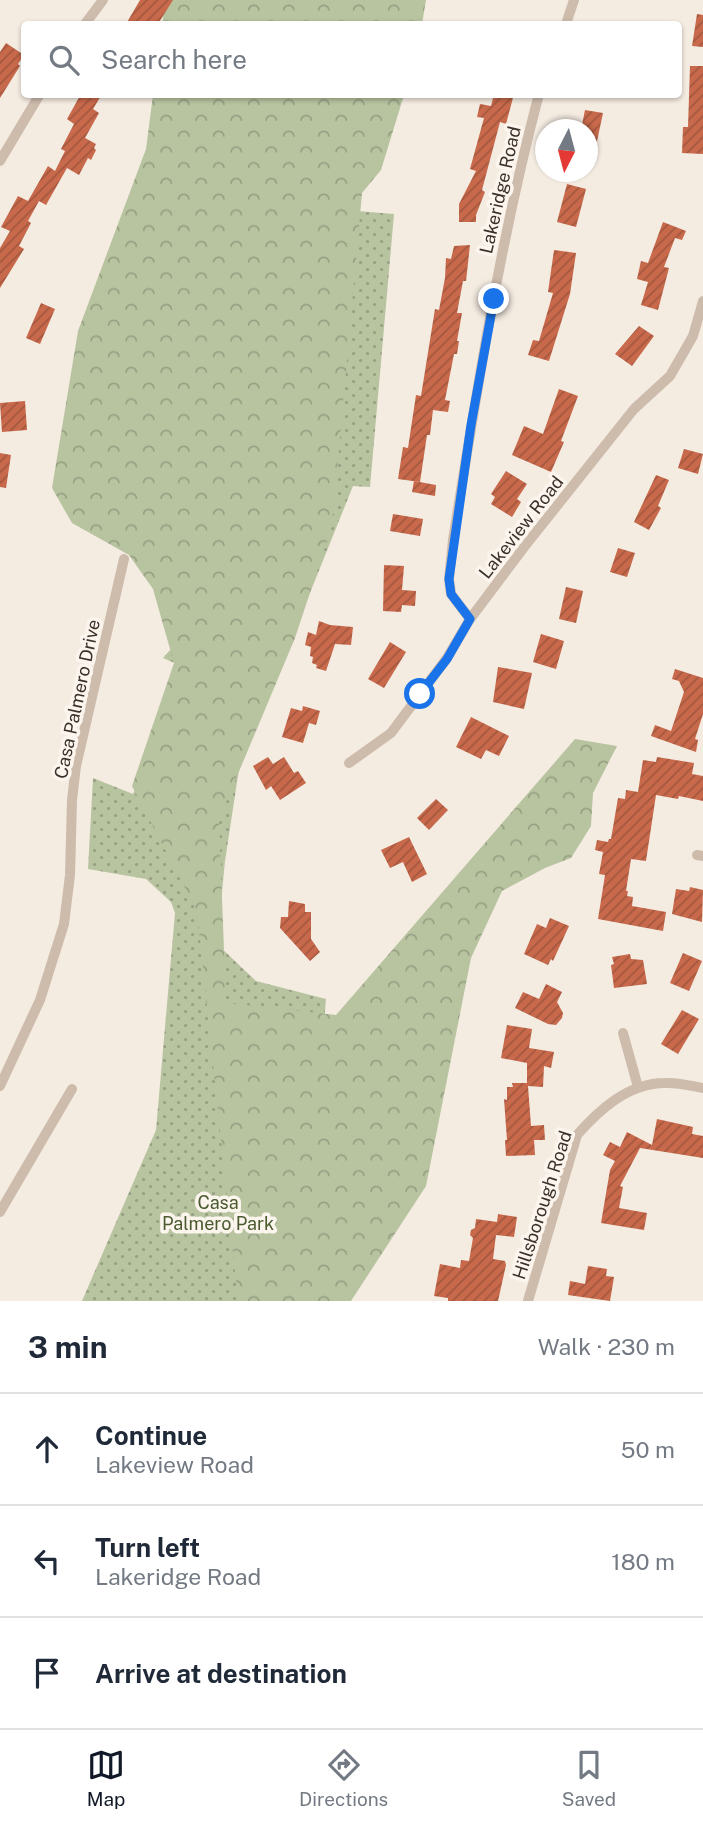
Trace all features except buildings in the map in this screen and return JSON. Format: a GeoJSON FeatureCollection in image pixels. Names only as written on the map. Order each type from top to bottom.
{"type":"FeatureCollection","features":[{"type":"Feature","properties":{"kind":"street"},"geometry":{"type":"LineString","coordinates":[[87,21],[103,0]]}},
{"type":"Feature","properties":{"kind":"street"},"geometry":{"type":"LineString","coordinates":[[567,21],[574,0]]}},
{"type":"Feature","properties":{"kind":"street"},"geometry":{"type":"LineString","coordinates":[[0,161],[38,98]]}},
{"type":"Feature","properties":{"kind":"street","name":"Lakeridge Road"},"geometry":{"type":"LineString","coordinates":[[470,619],[451,594],[449,579],[453,540],[498,274],[538,98]]}},
{"type":"Feature","properties":{"kind":"street","name":"Lakeview Road"},"geometry":{"type":"LineString","coordinates":[[349,763],[391,733],[447,659],[470,619],[525,546],[634,409],[670,376],[693,336],[703,301]]}},
{"type":"Feature","properties":{"kind":"street","name":"Casa Palmero Drive"},"geometry":{"type":"LineString","coordinates":[[0,1086],[40,1000],[64,923],[70,875],[72,800],[76,766],[124,559]]}},
{"type":"Feature","properties":{"kind":"street"},"geometry":{"type":"LineString","coordinates":[[624,1033],[638,1087]]}},
{"type":"Feature","properties":{"kind":"street","name":"Hillsborough Road"},"geometry":{"type":"LineString","coordinates":[[528,1301],[577,1135],[595,1114],[638,1087],[665,1083],[703,1088]]}},
{"type":"Feature","properties":{"kind":"street"},"geometry":{"type":"LineString","coordinates":[[0,1212],[72,1089]]}},
{"type":"Feature","properties":{"kind":"green space"},"geometry":{"type":"Polygon","coordinates":[[[166,0],[426,0],[422,21],[162,21],[166,0]]]}},
{"type":"Feature","properties":{"kind":"green space"},"geometry":{"type":"Polygon","coordinates":[[[153,98],[403,98],[381,170],[362,193],[332,526],[295,638],[219,819],[226,1003],[336,1015],[575,739],[617,746],[593,793],[591,826],[571,858],[545,868],[502,891],[471,958],[426,1186],[351,1301],[238,1301],[197,911],[132,786],[174,663],[153,589],[129,555],[72,523],[52,488],[78,331],[146,149],[153,98]]]}},
{"type":"Feature","properties":{"kind":"green space","name":"Casa Palmero Park"},"geometry":{"type":"Polygon","coordinates":[[[295,206],[394,214],[370,487],[353,486],[239,769],[225,861],[217,944],[256,981],[326,999],[300,1301],[82,1301],[156,1130],[175,913],[171,902],[146,879],[88,869],[93,778],[133,794],[184,667],[163,658],[245,566],[295,206]]]}},
{"type":"Feature","properties":{"kind":"route"},"geometry":{"type":"LineString","coordinates":[[420,694],[447,659],[470,619],[451,594],[449,579],[471,425],[494,299]]}}]}
